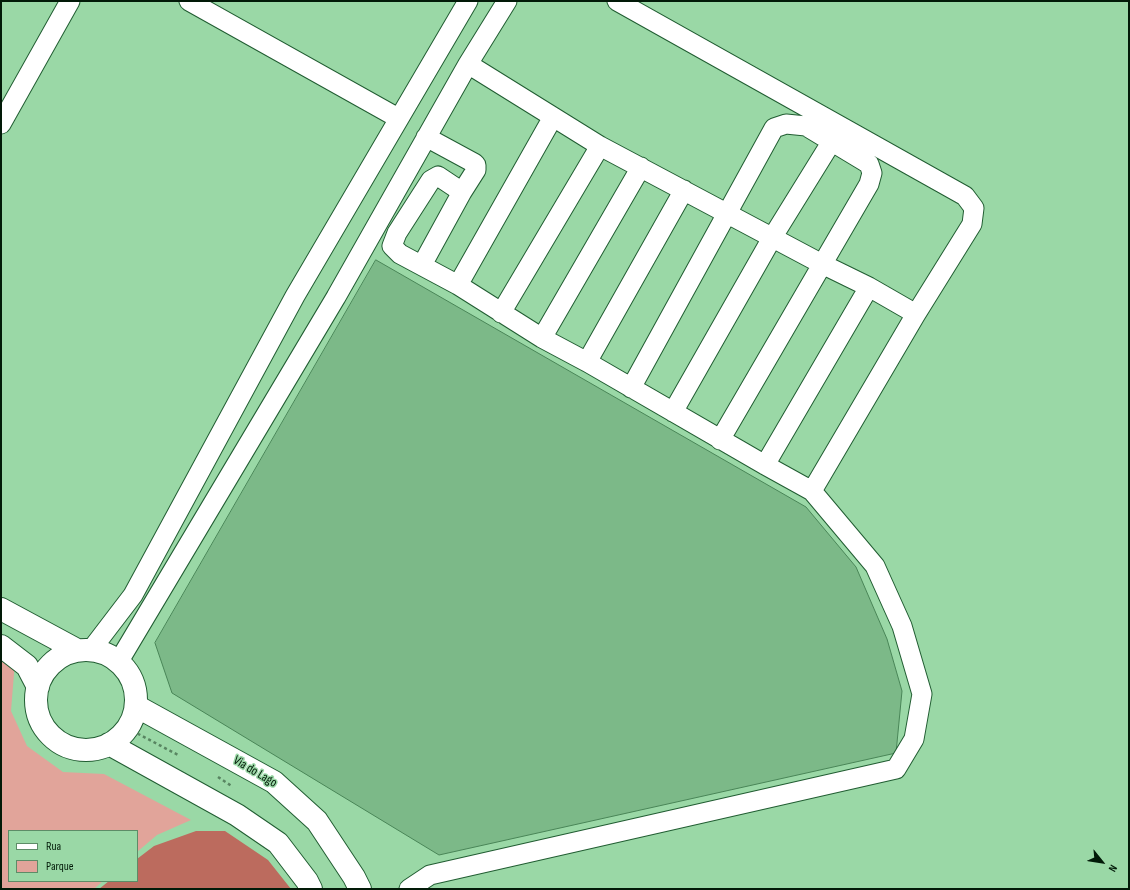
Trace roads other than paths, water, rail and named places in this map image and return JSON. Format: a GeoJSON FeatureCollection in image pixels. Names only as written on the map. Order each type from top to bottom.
{"type":"FeatureCollection","features":[{"type":"Feature","properties":{"kind":"main road"},"geometry":{"type":"LineString","coordinates":[[1,609],[84,650],[101,652],[111,656],[119,661],[130,674],[136,689],[136,706],[131,722],[120,736],[108,744],[95,749],[80,749],[67,746],[54,738],[45,728],[39,715],[36,701],[38,687],[43,674],[53,662],[65,655],[84,650]]}},
{"type":"Feature","properties":{"kind":"main road"},"geometry":{"type":"LineString","coordinates":[[1,646],[26,666],[38,687]]}},
{"type":"Feature","properties":{"kind":"main road","name":"Via do Lago"},"geometry":{"type":"LineString","coordinates":[[136,706],[274,782],[317,821],[354,877],[360,889]]}},
{"type":"Feature","properties":{"kind":"main road"},"geometry":{"type":"LineString","coordinates":[[108,744],[237,815],[278,843],[307,881],[310,889]]}},
{"type":"Feature","properties":{"kind":"street"},"geometry":{"type":"LineString","coordinates":[[1,124],[70,1]]}},
{"type":"Feature","properties":{"kind":"street"},"geometry":{"type":"LineString","coordinates":[[189,1],[398,118]]}},
{"type":"Feature","properties":{"kind":"street"},"geometry":{"type":"LineString","coordinates":[[84,650],[133,595],[295,296],[468,1]]}},
{"type":"Feature","properties":{"kind":"street"},"geometry":{"type":"LineString","coordinates":[[119,661],[336,297],[468,64],[507,1]]}},
{"type":"Feature","properties":{"kind":"street"},"geometry":{"type":"LineString","coordinates":[[617,1],[965,196],[974,208],[972,224],[916,314],[812,491]]}},
{"type":"Feature","properties":{"kind":"street"},"geometry":{"type":"LineString","coordinates":[[468,64],[600,146],[772,238],[869,286],[916,314]]}},
{"type":"Feature","properties":{"kind":"street"},"geometry":{"type":"LineString","coordinates":[[458,285],[553,118]]}},
{"type":"Feature","properties":{"kind":"street"},"geometry":{"type":"LineString","coordinates":[[631,388],[774,128],[786,124],[806,126],[832,141],[870,164],[872,173],[869,184],[720,440]]}},
{"type":"Feature","properties":{"kind":"street"},"geometry":{"type":"LineString","coordinates":[[422,265],[462,192],[476,170],[476,165],[474,163],[426,137]]}},
{"type":"Feature","properties":{"kind":"street"},"geometry":{"type":"LineString","coordinates":[[672,412],[772,238],[832,141]]}},
{"type":"Feature","properties":{"kind":"street"},"geometry":{"type":"LineString","coordinates":[[501,313],[600,146]]}},
{"type":"Feature","properties":{"kind":"street"},"geometry":{"type":"LineString","coordinates":[[542,338],[641,167]]}},
{"type":"Feature","properties":{"kind":"street"},"geometry":{"type":"LineString","coordinates":[[409,889],[430,875],[896,769],[914,739],[922,694],[905,634],[875,566],[812,491],[720,440],[587,362],[542,338],[458,285],[400,254],[392,246],[397,233],[431,180],[438,176],[462,192]]}},
{"type":"Feature","properties":{"kind":"street"},"geometry":{"type":"LineString","coordinates":[[587,362],[684,190]]}},
{"type":"Feature","properties":{"kind":"street"},"geometry":{"type":"LineString","coordinates":[[765,465],[869,286]]}}]}
